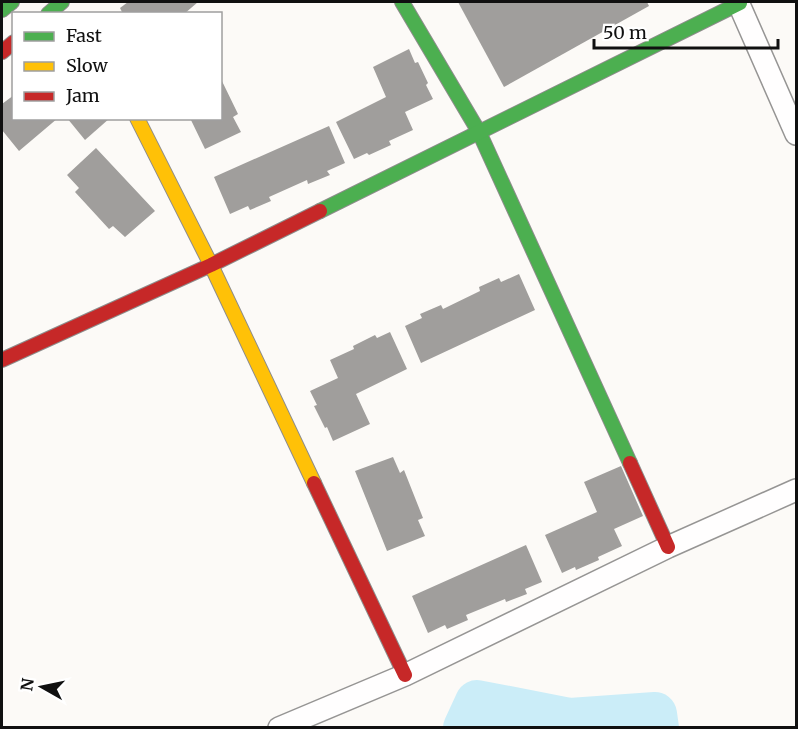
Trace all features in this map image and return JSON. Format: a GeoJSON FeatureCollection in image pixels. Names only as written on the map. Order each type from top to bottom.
{"type":"FeatureCollection","features":[{"type":"Feature","properties":{"kind":"street"},"geometry":{"type":"LineString","coordinates":[[2,10],[12,2]]}},
{"type":"Feature","properties":{"kind":"street"},"geometry":{"type":"LineString","coordinates":[[50,12],[62,2]]}},
{"type":"Feature","properties":{"kind":"street"},"geometry":{"type":"LineString","coordinates":[[402,2],[479,132],[668,547]]}},
{"type":"Feature","properties":{"kind":"street"},"geometry":{"type":"LineString","coordinates":[[2,360],[211,266],[739,2],[796,134]]}},
{"type":"Feature","properties":{"kind":"street"},"geometry":{"type":"LineString","coordinates":[[138,120],[211,266],[405,675]]}},
{"type":"Feature","properties":{"kind":"street"},"geometry":{"type":"LineString","coordinates":[[279,728],[405,675],[668,547],[796,490]]}},
{"type":"Feature","properties":{"kind":"building"},"geometry":{"type":"Polygon","coordinates":[[[128,2],[198,2],[186,12],[122,12],[120,8],[128,2]]]}},
{"type":"Feature","properties":{"kind":"building"},"geometry":{"type":"Polygon","coordinates":[[[458,2],[647,2],[649,6],[504,87],[458,2]]]}},
{"type":"Feature","properties":{"kind":"building"},"geometry":{"type":"Polygon","coordinates":[[[409,49],[415,63],[418,62],[433,99],[405,112],[413,130],[389,141],[391,145],[354,159],[336,122],[386,97],[373,67],[409,49]]]}},
{"type":"Feature","properties":{"kind":"building"},"geometry":{"type":"Polygon","coordinates":[[[222,81],[238,114],[233,117],[241,132],[205,149],[191,120],[222,120],[222,81]]]}},
{"type":"Feature","properties":{"kind":"building"},"geometry":{"type":"Polygon","coordinates":[[[12,96],[12,120],[56,120],[19,151],[2,130],[2,104],[12,96]]]}},
{"type":"Feature","properties":{"kind":"building"},"geometry":{"type":"Polygon","coordinates":[[[69,120],[108,120],[85,140],[69,120]]]}},
{"type":"Feature","properties":{"kind":"building"},"geometry":{"type":"Polygon","coordinates":[[[329,126],[345,163],[327,171],[330,175],[308,184],[307,180],[269,197],[271,201],[250,210],[248,206],[230,214],[214,177],[329,126]]]}},
{"type":"Feature","properties":{"kind":"building"},"geometry":{"type":"Polygon","coordinates":[[[96,148],[155,211],[125,237],[113,226],[109,229],[75,192],[79,188],[67,175],[96,148]]]}},
{"type":"Feature","properties":{"kind":"building"},"geometry":{"type":"Polygon","coordinates":[[[519,274],[535,310],[421,363],[405,326],[422,318],[420,314],[441,305],[443,309],[480,291],[479,287],[499,278],[501,282],[519,274]]]}},
{"type":"Feature","properties":{"kind":"building"},"geometry":{"type":"Polygon","coordinates":[[[390,332],[407,369],[356,394],[370,424],[333,441],[314,406],[317,405],[310,391],[338,378],[330,360],[354,349],[353,346],[375,335],[377,338],[390,332]]]}},
{"type":"Feature","properties":{"kind":"building"},"geometry":{"type":"Polygon","coordinates":[[[393,457],[400,473],[404,470],[423,518],[418,520],[425,536],[387,551],[355,471],[393,457]]]}},
{"type":"Feature","properties":{"kind":"building"},"geometry":{"type":"Polygon","coordinates":[[[621,466],[643,516],[614,529],[622,546],[598,557],[599,560],[576,570],[575,567],[562,573],[545,535],[597,512],[584,482],[621,466]]]}},
{"type":"Feature","properties":{"kind":"building"},"geometry":{"type":"Polygon","coordinates":[[[526,545],[542,582],[525,589],[527,594],[506,602],[505,599],[466,615],[468,620],[447,629],[445,625],[428,633],[412,596],[526,545]]]}},
{"type":"Feature","properties":{"kind":"waterway"},"geometry":{"type":"LineString","coordinates":[[465,728],[477,702],[570,720],[655,714],[657,728]]}},
{"type":"Feature","properties":{"kind":"traffic: fast"},"geometry":{"type":"LineString","coordinates":[[2,10],[12,2]]}},
{"type":"Feature","properties":{"kind":"traffic: fast"},"geometry":{"type":"LineString","coordinates":[[50,12],[62,2]]}},
{"type":"Feature","properties":{"kind":"traffic: fast"},"geometry":{"type":"LineString","coordinates":[[402,2],[479,132],[630,463]]}},
{"type":"Feature","properties":{"kind":"traffic: fast"},"geometry":{"type":"LineString","coordinates":[[320,211],[740,3]]}},
{"type":"Feature","properties":{"kind":"traffic: slow"},"geometry":{"type":"LineString","coordinates":[[138,120],[211,265],[314,483]]}},
{"type":"Feature","properties":{"kind":"traffic: jam"},"geometry":{"type":"LineString","coordinates":[[2,52],[12,44]]}},
{"type":"Feature","properties":{"kind":"traffic: jam"},"geometry":{"type":"LineString","coordinates":[[2,360],[211,265],[320,211]]}},
{"type":"Feature","properties":{"kind":"traffic: jam"},"geometry":{"type":"LineString","coordinates":[[630,463],[668,547]]}},
{"type":"Feature","properties":{"kind":"traffic: jam"},"geometry":{"type":"LineString","coordinates":[[314,483],[405,675]]}}]}
